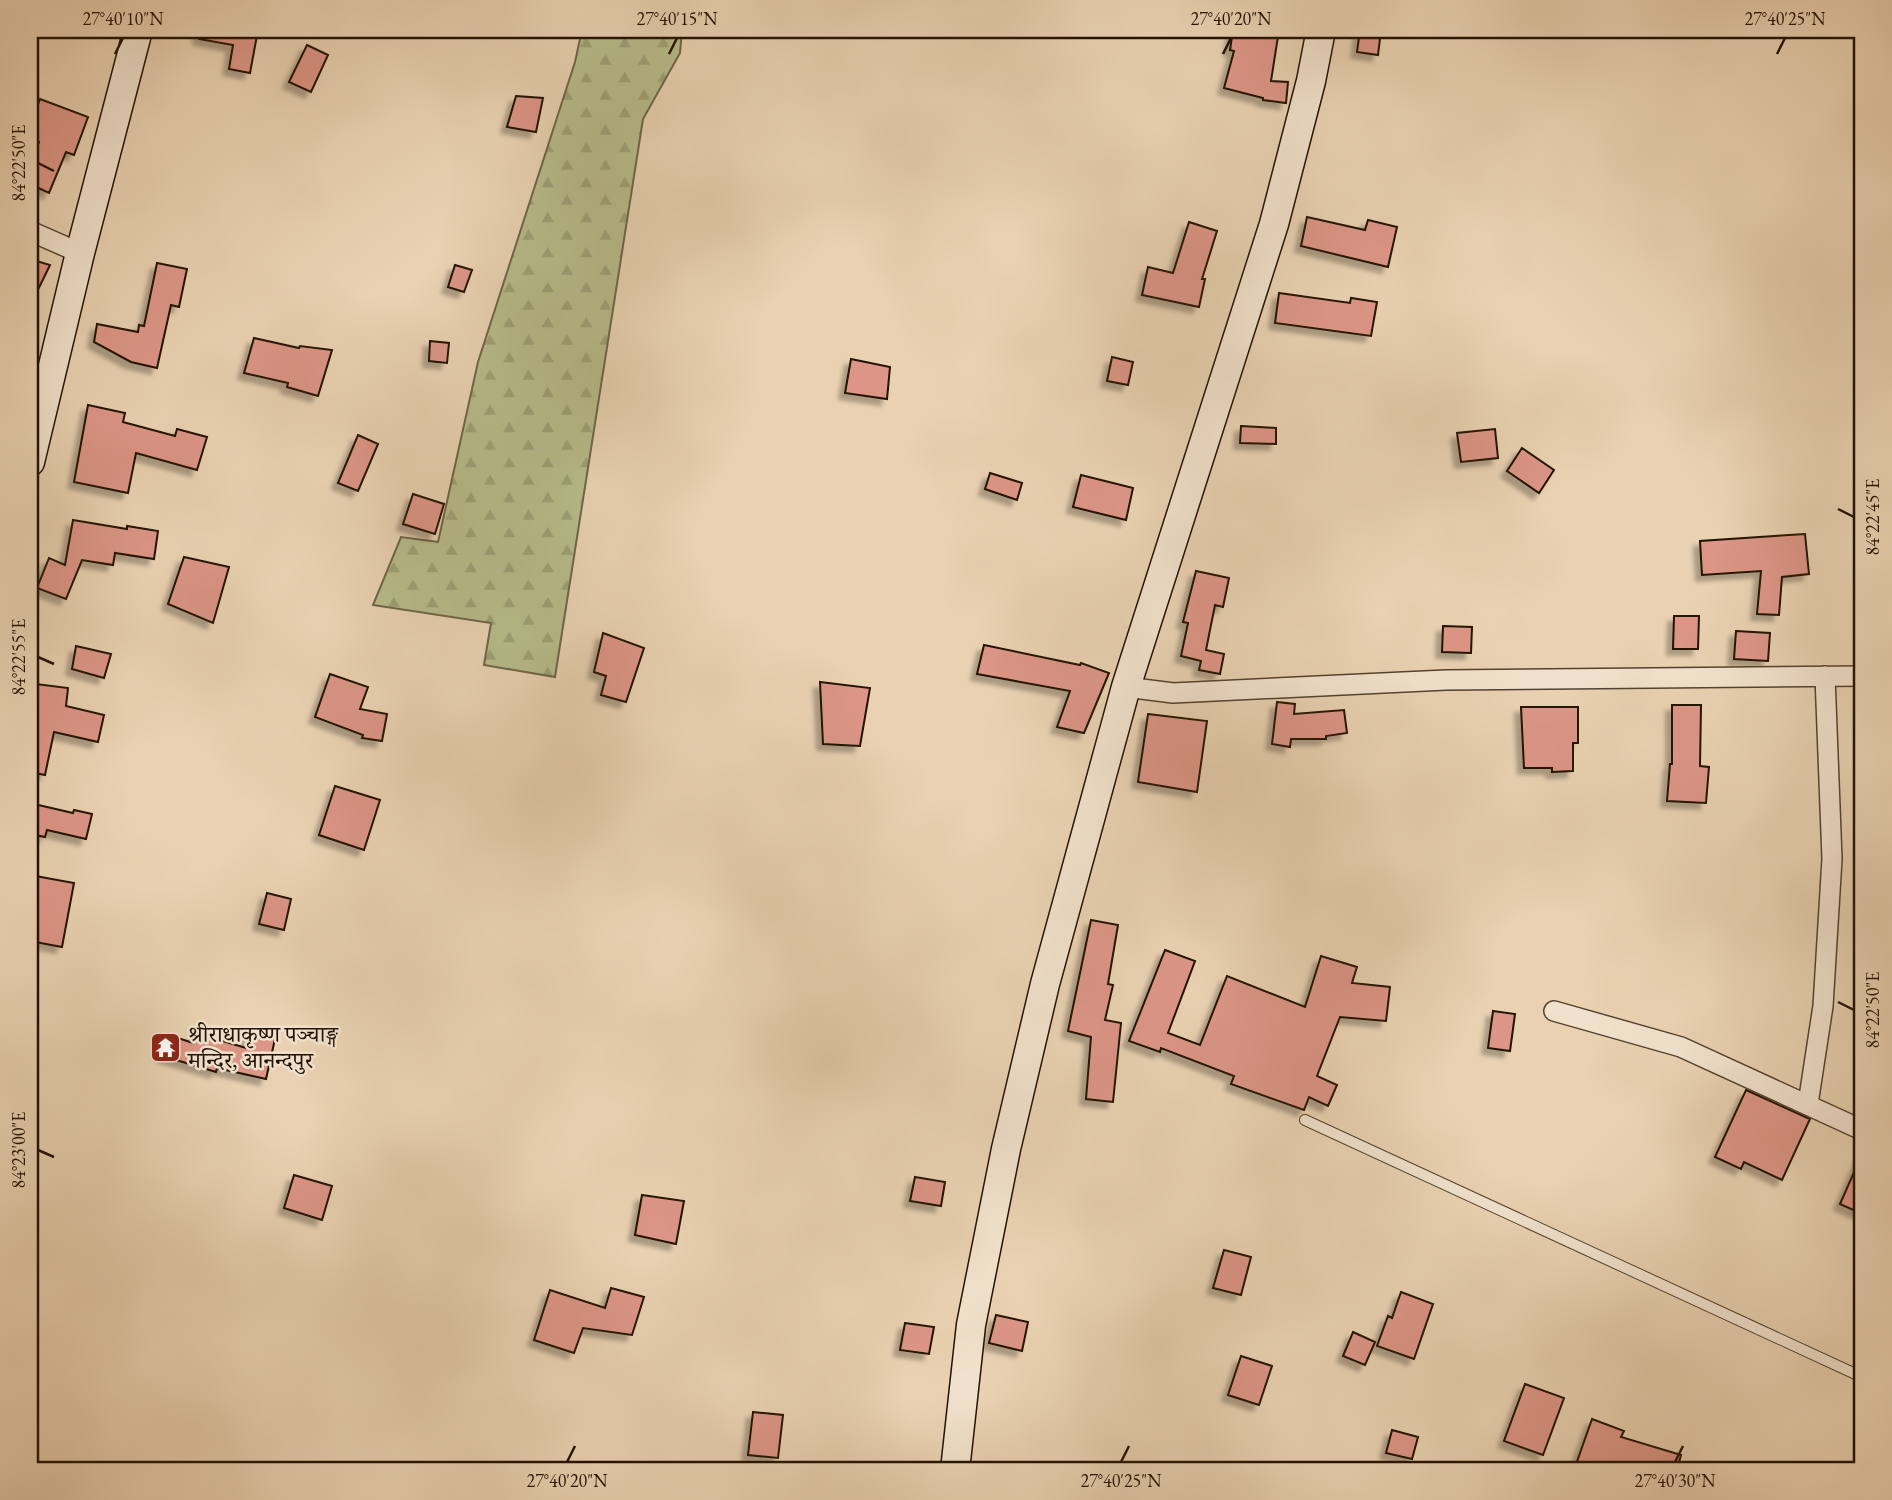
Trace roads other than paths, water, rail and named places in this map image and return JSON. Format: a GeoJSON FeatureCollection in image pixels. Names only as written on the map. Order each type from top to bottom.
{"type":"FeatureCollection","features":[{"type":"Feature","properties":{"kind":"street"},"geometry":{"type":"LineString","coordinates":[[30,463],[80,253],[138,30]]}},
{"type":"Feature","properties":{"kind":"street"},"geometry":{"type":"LineString","coordinates":[[955,1470],[971,1325],[1006,1149],[1045,984],[1126,687],[1274,224],[1311,81],[1321,30]]}},
{"type":"Feature","properties":{"kind":"street"},"geometry":{"type":"LineString","coordinates":[[30,232],[80,253]]}},
{"type":"Feature","properties":{"kind":"street"},"geometry":{"type":"LineString","coordinates":[[1808,1104],[1823,1006],[1832,859],[1825,676]]}},
{"type":"Feature","properties":{"kind":"street"},"geometry":{"type":"LineString","coordinates":[[1126,687],[1173,693],[1446,680],[1862,676]]}},
{"type":"Feature","properties":{"kind":"street"},"geometry":{"type":"LineString","coordinates":[[1554,1011],[1681,1047],[1862,1130]]}},
{"type":"Feature","properties":{"kind":"lane"},"geometry":{"type":"LineString","coordinates":[[1305,1120],[1862,1377]]}},
{"type":"Feature","properties":{"kind":"place","name":"श्रीराधाकृष्ण पञ्चाङ्ग मन्दिर, आनन्दपुर"},"geometry":{"type":"Point","coordinates":[165,1047]}}]}
